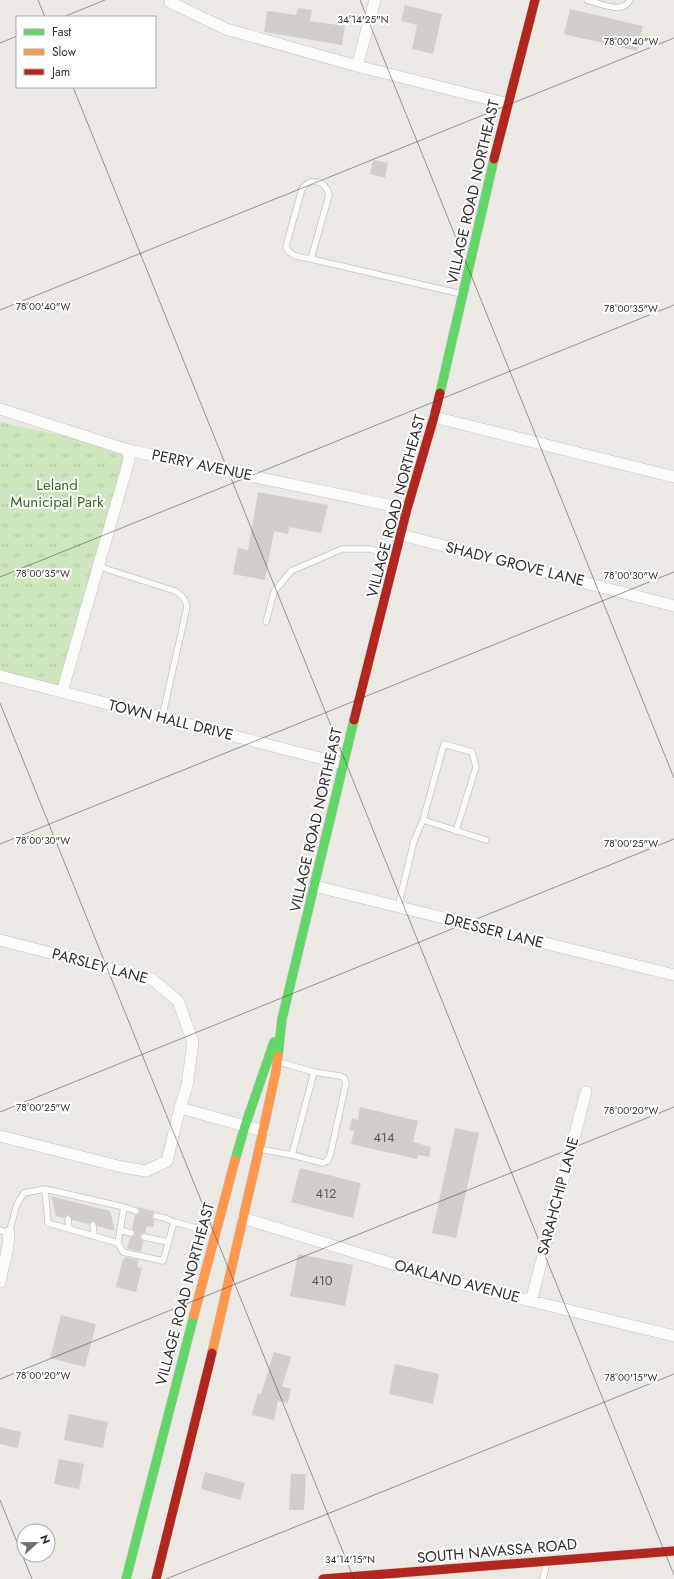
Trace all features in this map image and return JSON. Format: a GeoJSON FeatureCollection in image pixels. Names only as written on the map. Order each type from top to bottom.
{"type":"FeatureCollection","features":[{"type":"Feature","properties":{"kind":"main road","name":"VILLAGE ROAD NORTHEAST"},"geometry":{"type":"LineString","coordinates":[[156,1579],[208,1368],[259,1149],[277,1062],[282,1019],[343,764],[402,535],[407,509],[434,417],[508,104],[535,0]]}},
{"type":"Feature","properties":{"kind":"main road","name":"VILLAGE ROAD NORTHEAST"},"geometry":{"type":"LineString","coordinates":[[126,1579],[215,1234],[245,1126],[264,1067],[282,1019]]}},
{"type":"Feature","properties":{"kind":"main road","name":"SOUTH NAVASSA ROAD"},"geometry":{"type":"LineString","coordinates":[[323,1579],[674,1550]]}},
{"type":"Feature","properties":{"kind":"street"},"geometry":{"type":"LineString","coordinates":[[170,0],[170,2],[226,29],[357,66],[508,104]]}},
{"type":"Feature","properties":{"kind":"street"},"geometry":{"type":"LineString","coordinates":[[357,66],[375,0]]}},
{"type":"Feature","properties":{"kind":"street","name":"PERRY AVENUE"},"geometry":{"type":"LineString","coordinates":[[0,409],[128,450],[407,509]]}},
{"type":"Feature","properties":{"kind":"street"},"geometry":{"type":"LineString","coordinates":[[434,417],[674,477]]}},
{"type":"Feature","properties":{"kind":"street"},"geometry":{"type":"LineString","coordinates":[[62,692],[97,566],[129,460],[128,450]]}},
{"type":"Feature","properties":{"kind":"street","name":"SHADY GROVE LANE"},"geometry":{"type":"LineString","coordinates":[[402,535],[674,606]]}},
{"type":"Feature","properties":{"kind":"street","name":"TOWN HALL DRIVE"},"geometry":{"type":"LineString","coordinates":[[0,676],[343,764]]}},
{"type":"Feature","properties":{"kind":"street","name":"DRESSER LANE"},"geometry":{"type":"LineString","coordinates":[[314,886],[674,975]]}},
{"type":"Feature","properties":{"kind":"street","name":"PARSLEY LANE"},"geometry":{"type":"LineString","coordinates":[[0,940],[152,979],[178,1001],[193,1042],[187,1086],[167,1161],[146,1171],[122,1167],[0,1136]]}},
{"type":"Feature","properties":{"kind":"street","name":"SARAHCHIP LANE"},"geometry":{"type":"LineString","coordinates":[[531,1301],[586,1092]]}},
{"type":"Feature","properties":{"kind":"street"},"geometry":{"type":"LineString","coordinates":[[180,1108],[263,1131]]}},
{"type":"Feature","properties":{"kind":"street","name":"OAKLAND AVENUE"},"geometry":{"type":"LineString","coordinates":[[243,1218],[445,1280],[674,1336]]}},
{"type":"Feature","properties":{"kind":"street"},"geometry":{"type":"LineString","coordinates":[[0,1282],[8,1246],[4,1232]]}},
{"type":"Feature","properties":{"kind":"lane"},"geometry":{"type":"LineString","coordinates":[[587,0],[619,8],[626,6],[630,0]]}},
{"type":"Feature","properties":{"kind":"lane"},"geometry":{"type":"LineString","coordinates":[[311,259],[329,195],[328,188],[323,184],[311,181],[306,183],[302,189],[286,246],[292,255],[462,294]]}},
{"type":"Feature","properties":{"kind":"lane"},"geometry":{"type":"LineString","coordinates":[[266,622],[274,592],[291,570],[342,549],[370,549],[396,557]]}},
{"type":"Feature","properties":{"kind":"lane"},"geometry":{"type":"LineString","coordinates":[[97,566],[175,591],[182,595],[186,602],[187,607],[162,718]]}},
{"type":"Feature","properties":{"kind":"lane"},"geometry":{"type":"LineString","coordinates":[[398,907],[414,841],[423,820],[444,744],[472,752],[476,767],[456,831]]}},
{"type":"Feature","properties":{"kind":"lane"},"geometry":{"type":"LineString","coordinates":[[423,820],[486,840]]}},
{"type":"Feature","properties":{"kind":"lane"},"geometry":{"type":"LineString","coordinates":[[259,1149],[323,1163],[326,1161],[330,1156],[346,1083],[344,1078],[340,1076],[314,1072],[277,1062]]}},
{"type":"Feature","properties":{"kind":"lane"},"geometry":{"type":"LineString","coordinates":[[292,1155],[314,1072]]}},
{"type":"Feature","properties":{"kind":"lane"},"geometry":{"type":"LineString","coordinates":[[45,1189],[48,1223],[118,1243]]}},
{"type":"Feature","properties":{"kind":"lane"},"geometry":{"type":"LineString","coordinates":[[4,1232],[17,1204],[24,1193],[45,1189],[136,1211]]}},
{"type":"Feature","properties":{"kind":"lane"},"geometry":{"type":"LineString","coordinates":[[63,1193],[64,1200]]}},
{"type":"Feature","properties":{"kind":"lane"},"geometry":{"type":"LineString","coordinates":[[89,1199],[90,1206]]}},
{"type":"Feature","properties":{"kind":"lane"},"geometry":{"type":"LineString","coordinates":[[124,1207],[118,1243],[123,1252],[164,1261],[174,1222]]}},
{"type":"Feature","properties":{"kind":"lane"},"geometry":{"type":"LineString","coordinates":[[156,1216],[215,1234]]}},
{"type":"Feature","properties":{"kind":"lane"},"geometry":{"type":"LineString","coordinates":[[68,1219],[69,1228]]}},
{"type":"Feature","properties":{"kind":"lane"},"geometry":{"type":"LineString","coordinates":[[92,1225],[94,1236]]}},
{"type":"Feature","properties":{"kind":"lane"},"geometry":{"type":"LineString","coordinates":[[120,1230],[131,1233]]}},
{"type":"Feature","properties":{"kind":"lane"},"geometry":{"type":"LineString","coordinates":[[144,1237],[168,1242]]}},
{"type":"Feature","properties":{"kind":"lane"},"geometry":{"type":"LineString","coordinates":[[542,1579],[547,1561]]}},
{"type":"Feature","properties":{"kind":"green space","name":"Leland Municipal Park"},"geometry":{"type":"Polygon","coordinates":[[[0,422],[128,450],[62,692],[0,673],[0,422]]]}},
{"type":"Feature","properties":{"kind":"building"},"geometry":{"type":"Polygon","coordinates":[[[405,5],[442,14],[433,54],[412,49],[417,25],[401,21],[405,5]]]}},
{"type":"Feature","properties":{"kind":"building"},"geometry":{"type":"Polygon","coordinates":[[[298,8],[312,10],[310,21],[345,26],[342,45],[264,32],[267,11],[296,15],[298,8]]]}},
{"type":"Feature","properties":{"kind":"building"},"geometry":{"type":"Polygon","coordinates":[[[570,9],[643,26],[637,51],[564,34],[570,9]]]}},
{"type":"Feature","properties":{"kind":"building"},"geometry":{"type":"Polygon","coordinates":[[[373,160],[388,163],[385,178],[370,174],[373,160]]]}},
{"type":"Feature","properties":{"kind":"building"},"geometry":{"type":"Polygon","coordinates":[[[258,492],[328,505],[321,533],[289,527],[288,534],[274,531],[265,580],[233,574],[238,548],[248,550],[258,492]]]}},
{"type":"Feature","properties":{"kind":"building"},"geometry":{"type":"Polygon","coordinates":[[[360,1107],[418,1121],[413,1142],[431,1147],[429,1157],[418,1155],[417,1159],[351,1144],[354,1131],[349,1130],[352,1118],[358,1120],[360,1107]]]}},
{"type":"Feature","properties":{"kind":"building"},"geometry":{"type":"Polygon","coordinates":[[[455,1128],[479,1133],[456,1238],[432,1233],[455,1128]]]}},
{"type":"Feature","properties":{"kind":"building"},"geometry":{"type":"Polygon","coordinates":[[[300,1168],[361,1183],[353,1218],[291,1202],[300,1168]]]}},
{"type":"Feature","properties":{"kind":"building"},"geometry":{"type":"Polygon","coordinates":[[[51,1196],[110,1211],[115,1231],[97,1226],[94,1221],[91,1221],[89,1224],[72,1220],[69,1215],[66,1215],[64,1218],[56,1216],[51,1196]]]}},
{"type":"Feature","properties":{"kind":"building"},"geometry":{"type":"Polygon","coordinates":[[[138,1207],[157,1212],[154,1212],[152,1215],[152,1218],[155,1220],[153,1227],[147,1226],[145,1233],[142,1233],[140,1236],[140,1239],[143,1241],[141,1252],[127,1248],[130,1237],[134,1236],[135,1234],[134,1230],[132,1229],[135,1215],[140,1212],[138,1207]]]}},
{"type":"Feature","properties":{"kind":"building"},"geometry":{"type":"Polygon","coordinates":[[[298,1254],[353,1265],[345,1306],[290,1296],[298,1254]]]}},
{"type":"Feature","properties":{"kind":"building"},"geometry":{"type":"Polygon","coordinates":[[[125,1257],[139,1260],[137,1267],[142,1268],[136,1292],[116,1287],[123,1258],[124,1261],[125,1257]]]}},
{"type":"Feature","properties":{"kind":"building"},"geometry":{"type":"Polygon","coordinates":[[[61,1315],[96,1324],[85,1367],[50,1358],[61,1315]]]}},
{"type":"Feature","properties":{"kind":"building"},"geometry":{"type":"Polygon","coordinates":[[[274,1352],[291,1357],[282,1386],[291,1389],[288,1403],[278,1401],[274,1420],[252,1415],[258,1393],[261,1394],[274,1352]]]}},
{"type":"Feature","properties":{"kind":"building"},"geometry":{"type":"Polygon","coordinates":[[[395,1364],[439,1374],[433,1404],[389,1394],[395,1364]]]}},
{"type":"Feature","properties":{"kind":"building"},"geometry":{"type":"Polygon","coordinates":[[[69,1414],[108,1422],[103,1448],[64,1440],[69,1414]]]}},
{"type":"Feature","properties":{"kind":"building"},"geometry":{"type":"Polygon","coordinates":[[[0,1427],[21,1432],[18,1448],[0,1444],[0,1427]]]}},
{"type":"Feature","properties":{"kind":"building"},"geometry":{"type":"Polygon","coordinates":[[[59,1459],[84,1464],[79,1489],[54,1484],[59,1459]]]}},
{"type":"Feature","properties":{"kind":"building"},"geometry":{"type":"Polygon","coordinates":[[[205,1472],[245,1483],[240,1500],[201,1489],[205,1472]]]}},
{"type":"Feature","properties":{"kind":"building"},"geometry":{"type":"Polygon","coordinates":[[[291,1474],[306,1474],[304,1510],[289,1510],[291,1474]]]}},
{"type":"Feature","properties":{"kind":"traffic: fast"},"geometry":{"type":"LineString","coordinates":[[440,393],[494,159]]}},
{"type":"Feature","properties":{"kind":"traffic: fast"},"geometry":{"type":"LineString","coordinates":[[278,1056],[282,1019],[354,720]]}},
{"type":"Feature","properties":{"kind":"traffic: fast"},"geometry":{"type":"LineString","coordinates":[[235,1160],[274,1042]]}},
{"type":"Feature","properties":{"kind":"traffic: fast"},"geometry":{"type":"LineString","coordinates":[[126,1579],[194,1315]]}},
{"type":"Feature","properties":{"kind":"traffic: slow"},"geometry":{"type":"LineString","coordinates":[[212,1353],[259,1149],[278,1056]]}},
{"type":"Feature","properties":{"kind":"traffic: slow"},"geometry":{"type":"LineString","coordinates":[[194,1315],[235,1160]]}},
{"type":"Feature","properties":{"kind":"traffic: jam"},"geometry":{"type":"LineString","coordinates":[[494,159],[535,0]]}},
{"type":"Feature","properties":{"kind":"traffic: jam"},"geometry":{"type":"LineString","coordinates":[[354,720],[407,509],[440,393]]}},
{"type":"Feature","properties":{"kind":"traffic: jam"},"geometry":{"type":"LineString","coordinates":[[156,1579],[212,1353]]}},
{"type":"Feature","properties":{"kind":"traffic: jam"},"geometry":{"type":"LineString","coordinates":[[323,1579],[674,1551]]}}]}
